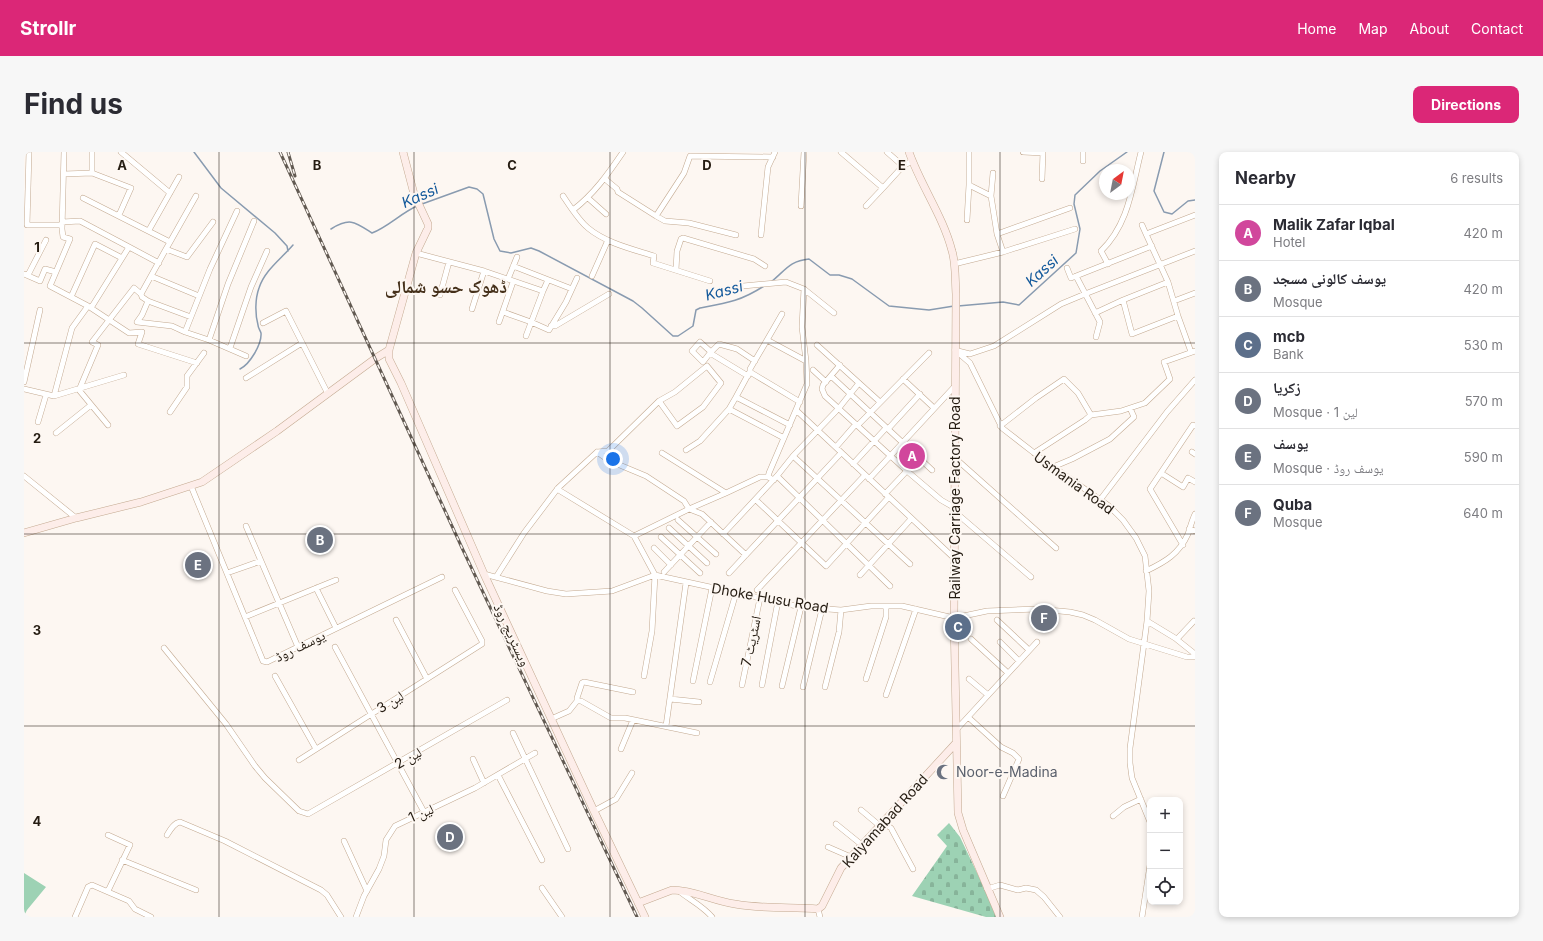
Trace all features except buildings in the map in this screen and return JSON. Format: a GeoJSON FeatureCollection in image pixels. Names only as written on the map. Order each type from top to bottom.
{"type":"FeatureCollection","features":[{"type":"Feature","properties":{"kind":"main road"},"geometry":{"type":"LineString","coordinates":[[24,533],[141,502],[202,482],[389,350],[416,253],[428,228],[424,214],[414,192],[403,152]]}},
{"type":"Feature","properties":{"kind":"main road","name":"Railway Carriage Factory Road"},"geometry":{"type":"LineString","coordinates":[[909,152],[947,234],[953,253],[956,294],[954,618],[955,744],[958,813],[963,830],[1000,917]]}},
{"type":"Feature","properties":{"kind":"main road","name":"ویسٹریج روڈ"},"geometry":{"type":"LineString","coordinates":[[389,350],[389,359],[401,383],[484,574],[551,720],[645,917]]}},
{"type":"Feature","properties":{"kind":"main road","name":"Kalyamabad Road"},"geometry":{"type":"LineString","coordinates":[[818,909],[822,906],[841,868],[955,744]]}},
{"type":"Feature","properties":{"kind":"main road"},"geometry":{"type":"LineString","coordinates":[[638,903],[672,890],[678,890],[693,892],[710,899],[734,904],[764,908],[818,909]]}},
{"type":"Feature","properties":{"kind":"street"},"geometry":{"type":"LineString","coordinates":[[29,152],[28,225],[80,222],[159,263]]}},
{"type":"Feature","properties":{"kind":"street"},"geometry":{"type":"LineString","coordinates":[[64,152],[62,223],[63,237],[70,239],[50,286],[89,307],[129,333],[142,332],[138,344],[196,363]]}},
{"type":"Feature","properties":{"kind":"street"},"geometry":{"type":"LineString","coordinates":[[92,152],[92,174]]}},
{"type":"Feature","properties":{"kind":"street"},"geometry":{"type":"LineString","coordinates":[[121,152],[170,193]]}},
{"type":"Feature","properties":{"kind":"street"},"geometry":{"type":"LineString","coordinates":[[573,210],[588,198],[605,179],[623,152]]}},
{"type":"Feature","properties":{"kind":"street"},"geometry":{"type":"LineString","coordinates":[[801,206],[804,152]]}},
{"type":"Feature","properties":{"kind":"street"},"geometry":{"type":"LineString","coordinates":[[841,152],[883,188]]}},
{"type":"Feature","properties":{"kind":"street"},"geometry":{"type":"LineString","coordinates":[[886,152],[903,166]]}},
{"type":"Feature","properties":{"kind":"street"},"geometry":{"type":"LineString","coordinates":[[967,220],[969,152]]}},
{"type":"Feature","properties":{"kind":"street"},"geometry":{"type":"LineString","coordinates":[[1023,152],[1043,153],[1042,179]]}},
{"type":"Feature","properties":{"kind":"street"},"geometry":{"type":"LineString","coordinates":[[1083,152],[1083,161]]}},
{"type":"Feature","properties":{"kind":"street"},"geometry":{"type":"LineString","coordinates":[[1108,264],[1101,250],[1110,243],[1123,219],[1132,196],[1141,152]]}},
{"type":"Feature","properties":{"kind":"street"},"geometry":{"type":"LineString","coordinates":[[657,214],[684,173],[690,156],[774,154],[768,167],[761,234]]}},
{"type":"Feature","properties":{"kind":"street"},"geometry":{"type":"LineString","coordinates":[[866,206],[903,166],[912,161]]}},
{"type":"Feature","properties":{"kind":"street"},"geometry":{"type":"LineString","coordinates":[[993,173],[991,196],[997,234],[1003,252]]}},
{"type":"Feature","properties":{"kind":"street"},"geometry":{"type":"LineString","coordinates":[[64,174],[92,174],[132,188],[119,215]]}},
{"type":"Feature","properties":{"kind":"street"},"geometry":{"type":"LineString","coordinates":[[150,230],[179,177]]}},
{"type":"Feature","properties":{"kind":"street"},"geometry":{"type":"LineString","coordinates":[[605,179],[617,189],[618,192],[657,214],[665,221],[689,223],[736,235]]}},
{"type":"Feature","properties":{"kind":"street"},"geometry":{"type":"LineString","coordinates":[[969,185],[991,196]]}},
{"type":"Feature","properties":{"kind":"street"},"geometry":{"type":"LineString","coordinates":[[141,294],[196,196]]}},
{"type":"Feature","properties":{"kind":"street"},"geometry":{"type":"LineString","coordinates":[[563,196],[587,228],[608,240],[654,256],[653,263],[710,281]]}},
{"type":"Feature","properties":{"kind":"street"},"geometry":{"type":"LineString","coordinates":[[83,198],[150,230],[170,242]]}},
{"type":"Feature","properties":{"kind":"street"},"geometry":{"type":"LineString","coordinates":[[588,198],[606,214]]}},
{"type":"Feature","properties":{"kind":"street"},"geometry":{"type":"LineString","coordinates":[[997,234],[1070,208]]}},
{"type":"Feature","properties":{"kind":"street"},"geometry":{"type":"LineString","coordinates":[[185,332],[210,268],[237,211]]}},
{"type":"Feature","properties":{"kind":"street"},"geometry":{"type":"LineString","coordinates":[[1146,234],[1195,215]]}},
{"type":"Feature","properties":{"kind":"street"},"geometry":{"type":"LineString","coordinates":[[209,340],[228,284],[254,221]]}},
{"type":"Feature","properties":{"kind":"street"},"geometry":{"type":"LineString","coordinates":[[166,249],[187,257],[212,222]]}},
{"type":"Feature","properties":{"kind":"street"},"geometry":{"type":"LineString","coordinates":[[1034,453],[1091,415],[1106,414],[1145,403],[1170,379],[1164,362],[1193,351],[1178,316],[1161,264],[1142,225]]}},
{"type":"Feature","properties":{"kind":"street"},"geometry":{"type":"LineString","coordinates":[[954,264],[1003,252],[1075,229]]}},
{"type":"Feature","properties":{"kind":"street"},"geometry":{"type":"LineString","coordinates":[[676,270],[677,251],[681,239],[683,238],[754,259],[765,266]]}},
{"type":"Feature","properties":{"kind":"street"},"geometry":{"type":"LineString","coordinates":[[46,240],[26,274],[40,281],[45,269],[56,272]]}},
{"type":"Feature","properties":{"kind":"street"},"geometry":{"type":"LineString","coordinates":[[592,276],[608,240]]}},
{"type":"Feature","properties":{"kind":"street"},"geometry":{"type":"LineString","coordinates":[[71,297],[96,244],[122,258]]}},
{"type":"Feature","properties":{"kind":"street"},"geometry":{"type":"LineString","coordinates":[[1067,268],[1071,278],[1152,246]]}},
{"type":"Feature","properties":{"kind":"street"},"geometry":{"type":"LineString","coordinates":[[54,396],[72,328],[89,307],[129,247]]}},
{"type":"Feature","properties":{"kind":"street"},"geometry":{"type":"LineString","coordinates":[[230,348],[251,287],[267,251]]}},
{"type":"Feature","properties":{"kind":"street"},"geometry":{"type":"LineString","coordinates":[[955,350],[970,354],[994,346],[1062,304],[1195,251]]}},
{"type":"Feature","properties":{"kind":"street"},"geometry":{"type":"LineString","coordinates":[[416,253],[484,271],[543,291]]}},
{"type":"Feature","properties":{"kind":"street"},"geometry":{"type":"LineString","coordinates":[[499,322],[517,257]]}},
{"type":"Feature","properties":{"kind":"street"},"geometry":{"type":"LineString","coordinates":[[440,295],[449,262]]}},
{"type":"Feature","properties":{"kind":"street"},"geometry":{"type":"LineString","coordinates":[[514,266],[572,289]]}},
{"type":"Feature","properties":{"kind":"street"},"geometry":{"type":"LineString","coordinates":[[472,309],[484,271]]}},
{"type":"Feature","properties":{"kind":"street"},"geometry":{"type":"LineString","coordinates":[[151,276],[199,296]]}},
{"type":"Feature","properties":{"kind":"street"},"geometry":{"type":"LineString","coordinates":[[1076,276],[1100,322],[1096,337]]}},
{"type":"Feature","properties":{"kind":"street"},"geometry":{"type":"LineString","coordinates":[[503,312],[532,322],[548,330],[566,302],[577,278]]}},
{"type":"Feature","properties":{"kind":"street"},"geometry":{"type":"LineString","coordinates":[[526,336],[548,280]]}},
{"type":"Feature","properties":{"kind":"street"},"geometry":{"type":"LineString","coordinates":[[742,286],[756,286],[776,282],[786,282],[804,289],[834,313]]}},
{"type":"Feature","properties":{"kind":"street"},"geometry":{"type":"LineString","coordinates":[[1095,313],[1168,282]]}},
{"type":"Feature","properties":{"kind":"street"},"geometry":{"type":"LineString","coordinates":[[79,390],[98,345],[92,342],[134,288],[148,301],[191,317]]}},
{"type":"Feature","properties":{"kind":"street"},"geometry":{"type":"LineString","coordinates":[[768,477],[807,384],[802,327],[804,289]]}},
{"type":"Feature","properties":{"kind":"street"},"geometry":{"type":"LineString","coordinates":[[1174,301],[1195,293]]}},
{"type":"Feature","properties":{"kind":"street"},"geometry":{"type":"LineString","coordinates":[[551,326],[555,326],[609,294]]}},
{"type":"Feature","properties":{"kind":"street"},"geometry":{"type":"LineString","coordinates":[[1123,300],[1132,334],[1178,316]]}},
{"type":"Feature","properties":{"kind":"street"},"geometry":{"type":"LineString","coordinates":[[148,301],[137,322],[172,326],[230,348],[246,356]]}},
{"type":"Feature","properties":{"kind":"street"},"geometry":{"type":"LineString","coordinates":[[24,382],[40,310]]}},
{"type":"Feature","properties":{"kind":"street"},"geometry":{"type":"LineString","coordinates":[[263,323],[286,311],[328,394]]}},
{"type":"Feature","properties":{"kind":"street"},"geometry":{"type":"LineString","coordinates":[[686,450],[700,441],[728,409],[782,314]]}},
{"type":"Feature","properties":{"kind":"street"},"geometry":{"type":"LineString","coordinates":[[768,340],[806,361]]}},
{"type":"Feature","properties":{"kind":"street"},"geometry":{"type":"LineString","coordinates":[[246,378],[302,343]]}},
{"type":"Feature","properties":{"kind":"street"},"geometry":{"type":"LineString","coordinates":[[756,361],[737,349],[719,344],[711,352],[800,402]]}},
{"type":"Feature","properties":{"kind":"street"},"geometry":{"type":"LineString","coordinates":[[817,345],[880,402]]}},
{"type":"Feature","properties":{"kind":"street","name":"Usmania Road"},"geometry":{"type":"LineString","coordinates":[[955,350],[970,363],[1000,426],[1053,467],[1109,506],[1123,520],[1136,538],[1145,556],[1149,591],[1147,621],[1130,748],[1130,763],[1132,778],[1147,814]]}},
{"type":"Feature","properties":{"kind":"street"},"geometry":{"type":"LineString","coordinates":[[836,447],[930,352]]}},
{"type":"Feature","properties":{"kind":"street"},"geometry":{"type":"LineString","coordinates":[[170,412],[187,388],[187,376],[204,353]]}},
{"type":"Feature","properties":{"kind":"street"},"geometry":{"type":"LineString","coordinates":[[840,365],[826,382],[822,389],[823,392],[890,456],[941,500],[955,510],[1031,577]]}},
{"type":"Feature","properties":{"kind":"street"},"geometry":{"type":"LineString","coordinates":[[496,577],[524,533],[557,489],[597,452],[608,451],[659,401],[675,392],[707,366],[721,384],[703,406],[677,426],[659,401]]}},
{"type":"Feature","properties":{"kind":"street"},"geometry":{"type":"LineString","coordinates":[[813,370],[826,382]]}},
{"type":"Feature","properties":{"kind":"street"},"geometry":{"type":"LineString","coordinates":[[24,389],[54,396],[79,390],[124,375]]}},
{"type":"Feature","properties":{"kind":"street"},"geometry":{"type":"LineString","coordinates":[[831,376],[932,470]]}},
{"type":"Feature","properties":{"kind":"street"},"geometry":{"type":"LineString","coordinates":[[903,379],[934,408]]}},
{"type":"Feature","properties":{"kind":"street"},"geometry":{"type":"LineString","coordinates":[[1000,426],[1036,398],[1064,379],[1078,393],[1091,415]]}},
{"type":"Feature","properties":{"kind":"street"},"geometry":{"type":"LineString","coordinates":[[1100,500],[1167,412],[1195,380]]}},
{"type":"Feature","properties":{"kind":"street"},"geometry":{"type":"LineString","coordinates":[[723,534],[756,500],[793,456],[839,408],[860,383]]}},
{"type":"Feature","properties":{"kind":"street"},"geometry":{"type":"LineString","coordinates":[[869,479],[955,386]]}},
{"type":"Feature","properties":{"kind":"street"},"geometry":{"type":"LineString","coordinates":[[79,390],[108,425]]}},
{"type":"Feature","properties":{"kind":"street"},"geometry":{"type":"LineString","coordinates":[[854,464],[874,440],[920,394]]}},
{"type":"Feature","properties":{"kind":"street"},"geometry":{"type":"LineString","coordinates":[[38,422],[46,395]]}},
{"type":"Feature","properties":{"kind":"street"},"geometry":{"type":"LineString","coordinates":[[736,397],[790,425]]}},
{"type":"Feature","properties":{"kind":"street"},"geometry":{"type":"LineString","coordinates":[[56,433],[91,404]]}},
{"type":"Feature","properties":{"kind":"street"},"geometry":{"type":"LineString","coordinates":[[1053,467],[1110,439],[1134,417],[1130,408]]}},
{"type":"Feature","properties":{"kind":"street"},"geometry":{"type":"LineString","coordinates":[[728,409],[784,438]]}},
{"type":"Feature","properties":{"kind":"street"},"geometry":{"type":"LineString","coordinates":[[796,410],[955,559]]}},
{"type":"Feature","properties":{"kind":"street"},"geometry":{"type":"LineString","coordinates":[[1183,545],[1150,489],[1193,425],[1195,426]]}},
{"type":"Feature","properties":{"kind":"street"},"geometry":{"type":"LineString","coordinates":[[597,452],[610,461],[646,476],[684,501],[689,509],[702,514],[746,555]]}},
{"type":"Feature","properties":{"kind":"street"},"geometry":{"type":"LineString","coordinates":[[728,574],[841,453]]}},
{"type":"Feature","properties":{"kind":"street"},"geometry":{"type":"LineString","coordinates":[[662,454],[726,493]]}},
{"type":"Feature","properties":{"kind":"street"},"geometry":{"type":"LineString","coordinates":[[793,456],[910,564]]}},
{"type":"Feature","properties":{"kind":"street"},"geometry":{"type":"LineString","coordinates":[[756,500],[826,566],[865,523],[919,458]]}},
{"type":"Feature","properties":{"kind":"street"},"geometry":{"type":"LineString","coordinates":[[955,458],[1056,548]]}},
{"type":"Feature","properties":{"kind":"street"},"geometry":{"type":"LineString","coordinates":[[1161,473],[1183,487],[1188,478],[1195,482]]}},
{"type":"Feature","properties":{"kind":"street"},"geometry":{"type":"LineString","coordinates":[[757,590],[864,475]]}},
{"type":"Feature","properties":{"kind":"street"},"geometry":{"type":"LineString","coordinates":[[24,476],[76,518]]}},
{"type":"Feature","properties":{"kind":"street"},"geometry":{"type":"LineString","coordinates":[[634,536],[760,477],[775,478],[799,498],[890,586]]}},
{"type":"Feature","properties":{"kind":"street","name":"یوسف روڈ"},"geometry":{"type":"LineString","coordinates":[[191,486],[263,661],[267,662],[442,577]]}},
{"type":"Feature","properties":{"kind":"street"},"geometry":{"type":"LineString","coordinates":[[557,489],[634,536],[655,575],[652,631],[644,676]]}},
{"type":"Feature","properties":{"kind":"street"},"geometry":{"type":"LineString","coordinates":[[1146,570],[1164,562],[1177,552],[1183,545],[1195,514]]}},
{"type":"Feature","properties":{"kind":"street"},"geometry":{"type":"LineString","coordinates":[[860,575],[911,519]]}},
{"type":"Feature","properties":{"kind":"street"},"geometry":{"type":"LineString","coordinates":[[678,520],[716,554]]}},
{"type":"Feature","properties":{"kind":"street"},"geometry":{"type":"LineString","coordinates":[[664,572],[711,522]]}},
{"type":"Feature","properties":{"kind":"street"},"geometry":{"type":"LineString","coordinates":[[246,526],[298,647]]}},
{"type":"Feature","properties":{"kind":"street"},"geometry":{"type":"LineString","coordinates":[[669,528],[708,563]]}},
{"type":"Feature","properties":{"kind":"street"},"geometry":{"type":"LineString","coordinates":[[1189,529],[1195,531]]}},
{"type":"Feature","properties":{"kind":"street"},"geometry":{"type":"LineString","coordinates":[[660,537],[700,573]]}},
{"type":"Feature","properties":{"kind":"street"},"geometry":{"type":"LineString","coordinates":[[654,548],[671,565]]}},
{"type":"Feature","properties":{"kind":"street"},"geometry":{"type":"LineString","coordinates":[[227,573],[261,561]]}},
{"type":"Feature","properties":{"kind":"street"},"geometry":{"type":"LineString","coordinates":[[484,574],[566,594],[612,591],[655,575]]}},
{"type":"Feature","properties":{"kind":"street","name":"Dhoke Husu Road"},"geometry":{"type":"LineString","coordinates":[[655,575],[801,607],[822,609],[840,610],[871,606],[902,606],[954,618],[987,610],[1038,609],[1070,612],[1095,620],[1129,640],[1187,657],[1195,655]]}},
{"type":"Feature","properties":{"kind":"street"},"geometry":{"type":"LineString","coordinates":[[245,616],[336,580]]}},
{"type":"Feature","properties":{"kind":"street"},"geometry":{"type":"LineString","coordinates":[[666,726],[686,582]]}},
{"type":"Feature","properties":{"kind":"street"},"geometry":{"type":"LineString","coordinates":[[316,588],[336,628]]}},
{"type":"Feature","properties":{"kind":"street"},"geometry":{"type":"LineString","coordinates":[[693,682],[712,588]]}},
{"type":"Feature","properties":{"kind":"street","name":"لین 3"},"geometry":{"type":"LineString","coordinates":[[299,760],[482,644],[455,590]]}},
{"type":"Feature","properties":{"kind":"street"},"geometry":{"type":"LineString","coordinates":[[710,682],[736,593]]}},
{"type":"Feature","properties":{"kind":"street","name":"اسٹریٹ 7"},"geometry":{"type":"LineString","coordinates":[[742,685],[760,598]]}},
{"type":"Feature","properties":{"kind":"street"},"geometry":{"type":"LineString","coordinates":[[762,685],[778,601]]}},
{"type":"Feature","properties":{"kind":"street"},"geometry":{"type":"LineString","coordinates":[[866,679],[886,617],[886,606]]}},
{"type":"Feature","properties":{"kind":"street"},"geometry":{"type":"LineString","coordinates":[[782,686],[801,607]]}},
{"type":"Feature","properties":{"kind":"street"},"geometry":{"type":"LineString","coordinates":[[886,695],[916,608]]}},
{"type":"Feature","properties":{"kind":"street"},"geometry":{"type":"LineString","coordinates":[[803,686],[822,609]]}},
{"type":"Feature","properties":{"kind":"street"},"geometry":{"type":"LineString","coordinates":[[825,687],[839,632],[840,610]]}},
{"type":"Feature","properties":{"kind":"street"},"geometry":{"type":"LineString","coordinates":[[396,620],[427,679]]}},
{"type":"Feature","properties":{"kind":"street"},"geometry":{"type":"LineString","coordinates":[[997,620],[1029,650]]}},
{"type":"Feature","properties":{"kind":"street"},"geometry":{"type":"LineString","coordinates":[[1177,639],[1194,620]]}},
{"type":"Feature","properties":{"kind":"street"},"geometry":{"type":"LineString","coordinates":[[1147,621],[1177,639],[1195,655]]}},
{"type":"Feature","properties":{"kind":"street"},"geometry":{"type":"LineString","coordinates":[[972,639],[1008,673]]}},
{"type":"Feature","properties":{"kind":"street"},"geometry":{"type":"LineString","coordinates":[[1000,642],[1019,661]]}},
{"type":"Feature","properties":{"kind":"street"},"geometry":{"type":"LineString","coordinates":[[956,731],[1037,642]]}},
{"type":"Feature","properties":{"kind":"street"},"geometry":{"type":"LineString","coordinates":[[335,647],[424,812]]}},
{"type":"Feature","properties":{"kind":"street","name":"لین 2"},"geometry":{"type":"LineString","coordinates":[[164,648],[226,724],[262,774],[299,811],[308,814],[398,764],[507,700]]}},
{"type":"Feature","properties":{"kind":"street"},"geometry":{"type":"LineString","coordinates":[[275,676],[316,749]]}},
{"type":"Feature","properties":{"kind":"street"},"geometry":{"type":"LineString","coordinates":[[969,678],[988,695]]}},
{"type":"Feature","properties":{"kind":"street"},"geometry":{"type":"LineString","coordinates":[[551,720],[569,711],[577,701],[576,698],[582,683],[584,682],[633,692]]}},
{"type":"Feature","properties":{"kind":"street"},"geometry":{"type":"LineString","coordinates":[[670,699],[699,702]]}},
{"type":"Feature","properties":{"kind":"street"},"geometry":{"type":"LineString","coordinates":[[577,701],[581,701],[611,718],[624,718],[697,733]]}},
{"type":"Feature","properties":{"kind":"street"},"geometry":{"type":"LineString","coordinates":[[968,717],[1001,747],[1013,753],[1018,759],[1003,796]]}},
{"type":"Feature","properties":{"kind":"street"},"geometry":{"type":"LineString","coordinates":[[621,749],[633,720]]}},
{"type":"Feature","properties":{"kind":"street"},"geometry":{"type":"LineString","coordinates":[[513,733],[568,849]]}},
{"type":"Feature","properties":{"kind":"street","name":"لین 1"},"geometry":{"type":"LineString","coordinates":[[356,917],[367,891],[380,869],[386,840],[395,826],[450,801],[535,753]]}},
{"type":"Feature","properties":{"kind":"street"},"geometry":{"type":"LineString","coordinates":[[473,759],[484,783]]}},
{"type":"Feature","properties":{"kind":"street"},"geometry":{"type":"LineString","coordinates":[[594,811],[616,799],[632,773]]}},
{"type":"Feature","properties":{"kind":"street"},"geometry":{"type":"LineString","coordinates":[[498,775],[542,860]]}},
{"type":"Feature","properties":{"kind":"street"},"geometry":{"type":"LineString","coordinates":[[1113,816],[1124,807],[1141,799]]}},
{"type":"Feature","properties":{"kind":"street"},"geometry":{"type":"LineString","coordinates":[[860,810],[881,824],[891,828],[913,869]]}},
{"type":"Feature","properties":{"kind":"street"},"geometry":{"type":"LineString","coordinates":[[167,835],[174,825],[180,822],[225,842],[321,890],[327,895],[341,917]]}},
{"type":"Feature","properties":{"kind":"street"},"geometry":{"type":"LineString","coordinates":[[836,824],[862,845]]}},
{"type":"Feature","properties":{"kind":"street"},"geometry":{"type":"LineString","coordinates":[[108,835],[129,844],[129,847],[108,891]]}},
{"type":"Feature","properties":{"kind":"street"},"geometry":{"type":"LineString","coordinates":[[344,841],[367,891]]}},
{"type":"Feature","properties":{"kind":"street"},"geometry":{"type":"LineString","coordinates":[[828,847],[851,857]]}},
{"type":"Feature","properties":{"kind":"street"},"geometry":{"type":"LineString","coordinates":[[122,860],[196,890]]}},
{"type":"Feature","properties":{"kind":"street"},"geometry":{"type":"LineString","coordinates":[[1142,917],[1149,869]]}},
{"type":"Feature","properties":{"kind":"street"},"geometry":{"type":"LineString","coordinates":[[987,889],[1000,885],[1018,890],[1026,888],[1036,890],[1044,897],[1060,917]]}},
{"type":"Feature","properties":{"kind":"street"},"geometry":{"type":"LineString","coordinates":[[75,917],[90,886],[97,886],[129,901],[135,909],[151,917]]}},
{"type":"Feature","properties":{"kind":"street"},"geometry":{"type":"LineString","coordinates":[[542,888],[562,917]]}},
{"type":"Feature","properties":{"kind":"street"},"geometry":{"type":"LineString","coordinates":[[678,890],[688,899],[700,905],[712,917]]}},
{"type":"Feature","properties":{"kind":"street"},"geometry":{"type":"LineString","coordinates":[[818,909],[820,917]]}},
{"type":"Feature","properties":{"kind":"green space"},"geometry":{"type":"Polygon","coordinates":[[[949,823],[960,837],[998,917],[986,917],[912,896],[947,846],[937,835],[949,823]]]}},
{"type":"Feature","properties":{"kind":"green space"},"geometry":{"type":"Polygon","coordinates":[[[24,873],[46,887],[27,910],[24,916],[24,873]]]}},
{"type":"Feature","properties":{"kind":"waterway"},"geometry":{"type":"LineString","coordinates":[[194,152],[221,188],[275,233],[287,246],[288,251]]}},
{"type":"Feature","properties":{"kind":"waterway","name":"Kassi"},"geometry":{"type":"LineString","coordinates":[[958,306],[1003,302],[1019,305],[1076,253],[1080,229],[1074,204],[1075,195],[1100,171],[1127,152]]}},
{"type":"Feature","properties":{"kind":"waterway","name":"Kassi"},"geometry":{"type":"LineString","coordinates":[[1164,152],[1154,191],[1164,212],[1172,214],[1188,201],[1195,200]]}},
{"type":"Feature","properties":{"kind":"waterway","name":"Kassi"},"geometry":{"type":"LineString","coordinates":[[422,204],[469,187],[477,189],[483,194],[494,239],[500,251],[511,253],[531,248],[539,251],[633,301],[673,336],[678,336],[693,326],[696,310],[741,298],[764,286]]}},
{"type":"Feature","properties":{"kind":"waterway","name":"Kassi"},"geometry":{"type":"LineString","coordinates":[[331,229],[343,223],[352,222],[372,233],[417,206]]}},
{"type":"Feature","properties":{"kind":"waterway","name":"Kassi"},"geometry":{"type":"LineString","coordinates":[[240,369],[248,363],[260,343],[261,333],[258,327],[256,306],[258,292],[262,282],[269,270],[293,245]]}},
{"type":"Feature","properties":{"kind":"waterway","name":"Kassi"},"geometry":{"type":"LineString","coordinates":[[771,282],[792,264],[809,259],[830,275],[839,275],[852,279],[889,306],[929,310],[954,306]]}},
{"type":"Feature","properties":{"kind":"railway"},"geometry":{"type":"LineString","coordinates":[[280,152],[463,550],[637,917]]}},
{"type":"Feature","properties":{"kind":"railway"},"geometry":{"type":"LineString","coordinates":[[288,152],[295,176]]}},
{"type":"Feature","properties":{"kind":"place","name":"Malik Zafar Iqbal"},"geometry":{"type":"Point","coordinates":[912,456]}},
{"type":"Feature","properties":{"kind":"place","name":"یوسف کالونی مسجد"},"geometry":{"type":"Point","coordinates":[320,540]}},
{"type":"Feature","properties":{"kind":"place","name":"یوسف"},"geometry":{"type":"Point","coordinates":[198,565]}},
{"type":"Feature","properties":{"kind":"place","name":"Quba"},"geometry":{"type":"Point","coordinates":[1044,618]}},
{"type":"Feature","properties":{"kind":"place","name":"mcb"},"geometry":{"type":"Point","coordinates":[958,627]}},
{"type":"Feature","properties":{"kind":"place","name":"Noor-e-Madina"},"geometry":{"type":"Point","coordinates":[944,772]}},
{"type":"Feature","properties":{"kind":"place","name":"زکریا"},"geometry":{"type":"Point","coordinates":[450,837]}},
{"type":"Feature","properties":{"kind":"district","name":"ڈھوک حسو شمالی"},"geometry":{"type":"Point","coordinates":[446,287]}}]}
